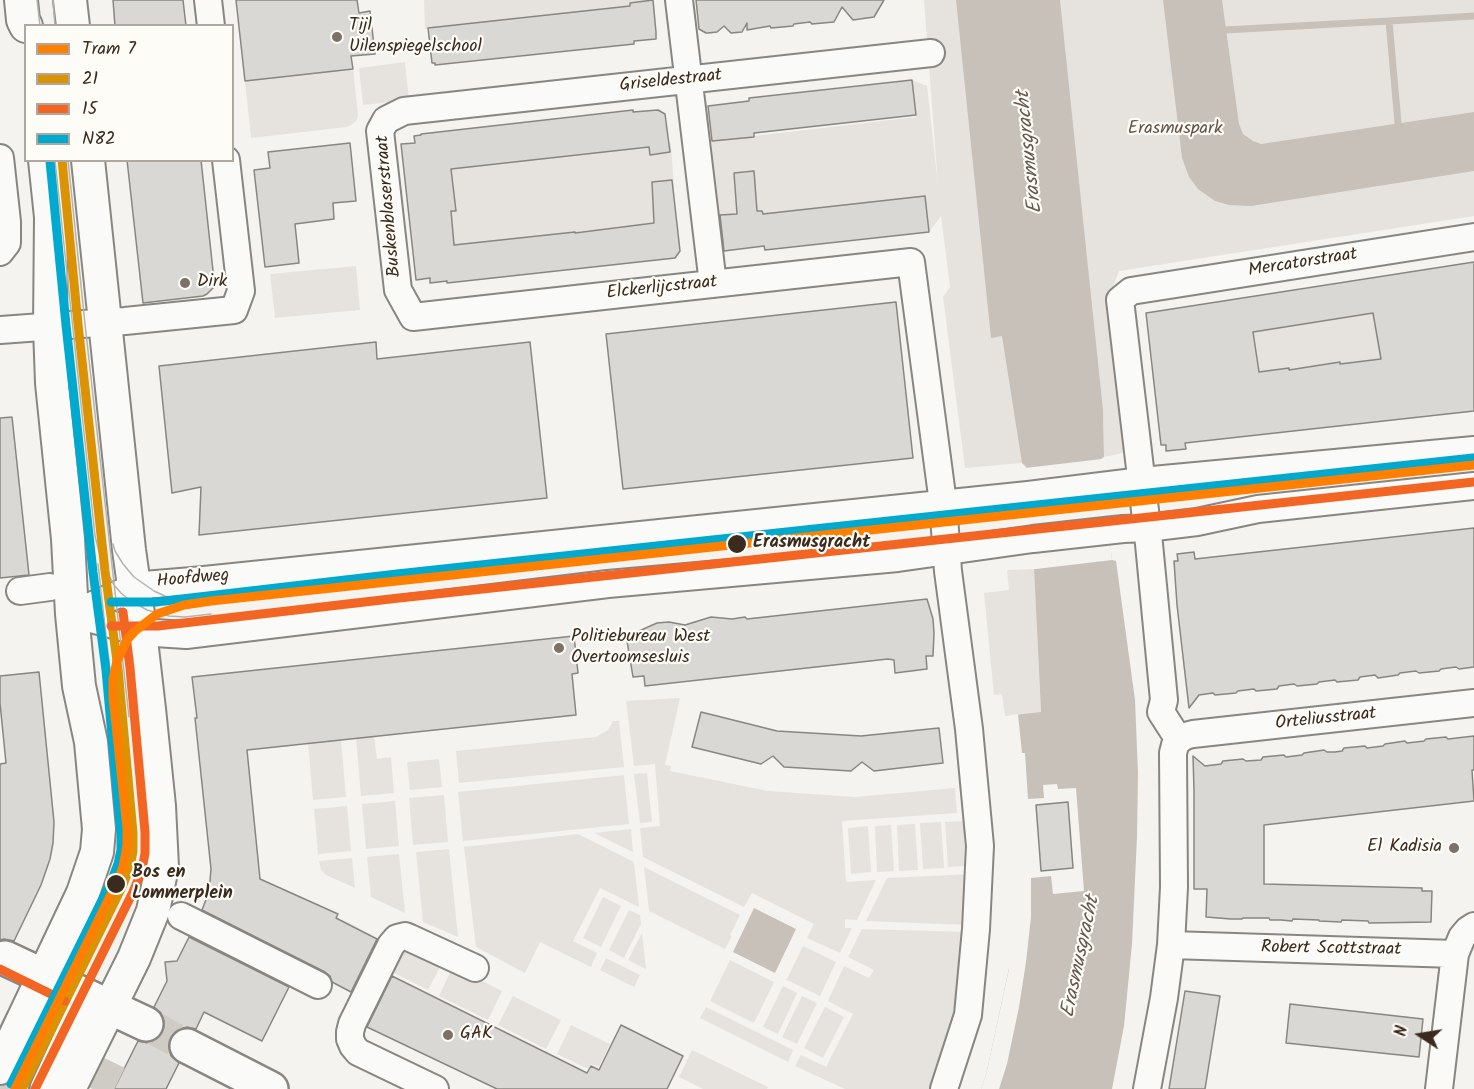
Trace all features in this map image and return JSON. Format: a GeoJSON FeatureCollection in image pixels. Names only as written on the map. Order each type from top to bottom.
{"type":"FeatureCollection","features":[{"type":"Feature","properties":{"kind":"highway"},"geometry":{"type":"LineString","coordinates":[[5,958],[146,1024]]}},
{"type":"Feature","properties":{"kind":"highway"},"geometry":{"type":"LineString","coordinates":[[47,1089],[80,1018],[81,1007],[77,993]]}},
{"type":"Feature","properties":{"kind":"highway"},"geometry":{"type":"LineString","coordinates":[[188,1046],[271,1089]]}},
{"type":"Feature","properties":{"kind":"main road"},"geometry":{"type":"LineString","coordinates":[[21,0],[25,24]]}},
{"type":"Feature","properties":{"kind":"main road"},"geometry":{"type":"LineString","coordinates":[[70,0],[73,24]]}},
{"type":"Feature","properties":{"kind":"main road"},"geometry":{"type":"LineString","coordinates":[[0,1068],[83,893],[99,839],[91,742],[79,686],[68,539],[52,383],[51,217],[45,162]]}},
{"type":"Feature","properties":{"kind":"main road"},"geometry":{"type":"LineString","coordinates":[[69,1089],[134,958],[153,911],[162,867],[159,806],[141,632],[129,550],[88,162]]}},
{"type":"Feature","properties":{"kind":"street"},"geometry":{"type":"LineString","coordinates":[[208,0],[211,24]]}},
{"type":"Feature","properties":{"kind":"street"},"geometry":{"type":"LineString","coordinates":[[679,0],[713,284]]}},
{"type":"Feature","properties":{"kind":"street","name":"Griseldestraat"},"geometry":{"type":"LineString","coordinates":[[411,110],[931,53]]}},
{"type":"Feature","properties":{"kind":"street","name":"Buskenblaserstraat"},"geometry":{"type":"LineString","coordinates":[[411,110],[386,120],[380,131],[398,291],[413,317]]}},
{"type":"Feature","properties":{"kind":"street"},"geometry":{"type":"LineString","coordinates":[[0,158],[7,222],[7,243],[0,252]]}},
{"type":"Feature","properties":{"kind":"street"},"geometry":{"type":"LineString","coordinates":[[0,330],[234,310],[241,291],[226,162]]}},
{"type":"Feature","properties":{"kind":"street","name":"Mercatorstraat"},"geometry":{"type":"LineString","coordinates":[[1142,482],[1120,300],[1131,291],[1474,237]]}},
{"type":"Feature","properties":{"kind":"street","name":"Elckerlijcstraat"},"geometry":{"type":"LineString","coordinates":[[413,317],[911,262],[942,495]]}},
{"type":"Feature","properties":{"kind":"street","name":"Hoofdweg"},"geometry":{"type":"LineString","coordinates":[[72,614],[135,586],[942,495],[1028,495],[1104,485],[1474,450]]}},
{"type":"Feature","properties":{"kind":"street"},"geometry":{"type":"LineString","coordinates":[[1142,482],[1136,529],[1164,700],[1161,712],[1179,740],[1174,748],[1172,759],[1174,887],[1172,945],[1147,1089]]}},
{"type":"Feature","properties":{"kind":"street"},"geometry":{"type":"LineString","coordinates":[[72,614],[141,632],[186,635],[608,584],[898,558],[1033,539],[1197,522],[1258,509],[1474,486]]}},
{"type":"Feature","properties":{"kind":"street"},"geometry":{"type":"LineString","coordinates":[[942,495],[946,552],[969,729],[980,858],[968,1015],[944,1089]]}},
{"type":"Feature","properties":{"kind":"street"},"geometry":{"type":"LineString","coordinates":[[20,591],[50,587]]}},
{"type":"Feature","properties":{"kind":"street","name":"Orteliusstraat"},"geometry":{"type":"LineString","coordinates":[[1179,740],[1193,734],[1474,703]]}},
{"type":"Feature","properties":{"kind":"street"},"geometry":{"type":"LineString","coordinates":[[181,916],[318,985]]}},
{"type":"Feature","properties":{"kind":"street"},"geometry":{"type":"LineString","coordinates":[[1439,1089],[1455,954],[1462,937],[1474,926]]}},
{"type":"Feature","properties":{"kind":"street"},"geometry":{"type":"LineString","coordinates":[[435,1089],[358,1052],[350,1039],[352,1024],[391,945],[397,938],[410,938],[475,968]]}},
{"type":"Feature","properties":{"kind":"street","name":"Robert Scottstraat"},"geometry":{"type":"LineString","coordinates":[[1172,945],[1455,954]]}},
{"type":"Feature","properties":{"kind":"green space"},"geometry":{"type":"Polygon","coordinates":[[[424,0],[651,0],[652,7],[425,29],[424,0]]]}},
{"type":"Feature","properties":{"kind":"green space"},"geometry":{"type":"Polygon","coordinates":[[[924,0],[978,0],[1022,463],[965,468],[943,297],[950,287],[941,216],[929,232],[925,199],[719,220],[711,141],[916,117],[912,80],[927,86],[938,185],[924,0]]]}},
{"type":"Feature","properties":{"kind":"green space","name":"Erasmuspark"},"geometry":{"type":"Polygon","coordinates":[[[1034,0],[1474,0],[1474,216],[1119,271],[1108,300],[1127,452],[1104,457],[1103,410],[1034,0]]]}},
{"type":"Feature","properties":{"kind":"green space"},"geometry":{"type":"Polygon","coordinates":[[[405,62],[409,100],[363,105],[359,68],[405,62]]]}},
{"type":"Feature","properties":{"kind":"green space"},"geometry":{"type":"Polygon","coordinates":[[[353,69],[358,115],[357,120],[351,125],[251,138],[245,81],[353,69]]]}},
{"type":"Feature","properties":{"kind":"green space"},"geometry":{"type":"Polygon","coordinates":[[[671,143],[676,221],[433,248],[428,167],[671,143]]]}},
{"type":"Feature","properties":{"kind":"green space"},"geometry":{"type":"Polygon","coordinates":[[[356,266],[360,310],[275,318],[270,274],[356,266]]]}},
{"type":"Feature","properties":{"kind":"green space"},"geometry":{"type":"Polygon","coordinates":[[[1474,292],[1474,382],[1186,416],[1174,338],[1474,292]]]}},
{"type":"Feature","properties":{"kind":"green space"},"geometry":{"type":"Polygon","coordinates":[[[1034,569],[1041,713],[1005,716],[1002,694],[994,695],[984,593],[1009,590],[1007,570],[1034,569]]]}},
{"type":"Feature","properties":{"kind":"green space"},"geometry":{"type":"Polygon","coordinates":[[[680,698],[665,765],[671,766],[670,771],[768,791],[855,797],[955,788],[957,813],[842,821],[846,882],[876,880],[857,920],[845,919],[845,928],[852,928],[840,953],[807,938],[814,924],[752,893],[744,907],[643,857],[640,828],[660,826],[655,764],[634,766],[626,701],[680,698]]]}},
{"type":"Feature","properties":{"kind":"green space"},"geometry":{"type":"Polygon","coordinates":[[[613,721],[619,721],[624,767],[459,783],[456,751],[596,737],[608,730],[613,721]]]}},
{"type":"Feature","properties":{"kind":"green space"},"geometry":{"type":"Polygon","coordinates":[[[374,736],[377,759],[391,757],[394,793],[361,796],[356,738],[374,736]]]}},
{"type":"Feature","properties":{"kind":"green space"},"geometry":{"type":"Polygon","coordinates":[[[341,740],[346,797],[313,800],[308,743],[341,740]]]}},
{"type":"Feature","properties":{"kind":"green space"},"geometry":{"type":"Polygon","coordinates":[[[439,759],[442,787],[410,790],[407,762],[439,759]]]}},
{"type":"Feature","properties":{"kind":"green space"},"geometry":{"type":"Polygon","coordinates":[[[647,773],[652,822],[640,823],[634,774],[647,773]]]}},
{"type":"Feature","properties":{"kind":"green space"},"geometry":{"type":"Polygon","coordinates":[[[624,775],[629,824],[463,841],[458,792],[624,775]]]}},
{"type":"Feature","properties":{"kind":"green space"},"geometry":{"type":"Polygon","coordinates":[[[444,795],[448,842],[413,845],[409,798],[444,795]]]}},
{"type":"Feature","properties":{"kind":"green space"},"geometry":{"type":"Polygon","coordinates":[[[395,801],[399,846],[366,849],[362,804],[395,801]]]}},
{"type":"Feature","properties":{"kind":"green space"},"geometry":{"type":"Polygon","coordinates":[[[347,806],[351,851],[318,854],[314,809],[347,806]]]}},
{"type":"Feature","properties":{"kind":"green space"},"geometry":{"type":"Polygon","coordinates":[[[964,821],[965,866],[948,867],[945,822],[964,821]]]}},
{"type":"Feature","properties":{"kind":"green space"},"geometry":{"type":"Polygon","coordinates":[[[941,822],[944,868],[923,869],[920,823],[941,822]]]}},
{"type":"Feature","properties":{"kind":"green space"},"geometry":{"type":"Polygon","coordinates":[[[915,824],[918,870],[899,871],[897,825],[915,824]]]}},
{"type":"Feature","properties":{"kind":"green space"},"geometry":{"type":"Polygon","coordinates":[[[891,825],[894,871],[877,872],[875,826],[891,825]]]}},
{"type":"Feature","properties":{"kind":"green space"},"geometry":{"type":"Polygon","coordinates":[[[868,826],[871,872],[851,874],[848,828],[868,826]]]}},
{"type":"Feature","properties":{"kind":"green space"},"geometry":{"type":"Polygon","coordinates":[[[631,829],[633,852],[594,833],[631,829]]]}},
{"type":"Feature","properties":{"kind":"green space"},"geometry":{"type":"Polygon","coordinates":[[[578,834],[634,862],[639,907],[600,888],[573,941],[597,953],[591,967],[540,942],[525,973],[476,947],[464,847],[578,834]]]}},
{"type":"Feature","properties":{"kind":"green space"},"geometry":{"type":"Polygon","coordinates":[[[449,849],[458,937],[423,922],[416,852],[449,849]]]}},
{"type":"Feature","properties":{"kind":"green space"},"geometry":{"type":"Polygon","coordinates":[[[399,854],[405,913],[371,897],[367,857],[399,854]]]}},
{"type":"Feature","properties":{"kind":"green space"},"geometry":{"type":"Polygon","coordinates":[[[352,858],[355,888],[326,875],[321,870],[319,861],[352,858]]]}},
{"type":"Feature","properties":{"kind":"green space"},"geometry":{"type":"Polygon","coordinates":[[[644,867],[740,915],[725,949],[649,911],[644,867]]]}},
{"type":"Feature","properties":{"kind":"green space"},"geometry":{"type":"Polygon","coordinates":[[[972,874],[969,925],[866,921],[887,878],[972,874]]]}},
{"type":"Feature","properties":{"kind":"green space"},"geometry":{"type":"Polygon","coordinates":[[[603,897],[621,906],[601,947],[583,938],[603,897]]]}},
{"type":"Feature","properties":{"kind":"green space"},"geometry":{"type":"Polygon","coordinates":[[[629,910],[640,915],[641,924],[624,958],[609,950],[629,910]]]}},
{"type":"Feature","properties":{"kind":"green space"},"geometry":{"type":"Polygon","coordinates":[[[862,929],[968,932],[958,1003],[943,1065],[932,1089],[845,1089],[795,1066],[801,1055],[826,1067],[853,1014],[828,1001],[844,966],[869,978],[874,970],[848,957],[862,929]]]}},
{"type":"Feature","properties":{"kind":"green space"},"geometry":{"type":"Polygon","coordinates":[[[642,933],[646,969],[628,960],[642,933]]]}},
{"type":"Feature","properties":{"kind":"green space"},"geometry":{"type":"Polygon","coordinates":[[[803,946],[836,962],[820,996],[785,979],[803,946]]]}},
{"type":"Feature","properties":{"kind":"green space"},"geometry":{"type":"Polygon","coordinates":[[[403,949],[440,967],[428,990],[392,972],[403,949]]]}},
{"type":"Feature","properties":{"kind":"green space"},"geometry":{"type":"Polygon","coordinates":[[[606,958],[640,975],[634,987],[600,970],[606,958]]]}},
{"type":"Feature","properties":{"kind":"green space"},"geometry":{"type":"Polygon","coordinates":[[[730,960],[774,982],[754,1023],[710,1001],[730,960]]]}},
{"type":"Feature","properties":{"kind":"green space"},"geometry":{"type":"Polygon","coordinates":[[[463,971],[502,991],[488,1020],[439,996],[450,973],[460,977],[463,971]]]}},
{"type":"Feature","properties":{"kind":"green space"},"geometry":{"type":"Polygon","coordinates":[[[783,986],[797,993],[778,1034],[763,1027],[783,986]]]}},
{"type":"Feature","properties":{"kind":"green space"},"geometry":{"type":"Polygon","coordinates":[[[513,996],[561,1020],[546,1049],[498,1025],[513,996]]]}},
{"type":"Feature","properties":{"kind":"green space"},"geometry":{"type":"Polygon","coordinates":[[[802,996],[817,1003],[797,1044],[782,1037],[802,996]]]}},
{"type":"Feature","properties":{"kind":"green space"},"geometry":{"type":"Polygon","coordinates":[[[706,1007],[793,1050],[788,1062],[700,1018],[706,1007]]]}},
{"type":"Feature","properties":{"kind":"green space"},"geometry":{"type":"Polygon","coordinates":[[[825,1007],[844,1017],[823,1058],[804,1048],[825,1007]]]}},
{"type":"Feature","properties":{"kind":"green space"},"geometry":{"type":"Polygon","coordinates":[[[571,1025],[610,1044],[599,1067],[591,1064],[588,1069],[557,1054],[571,1025]]]}},
{"type":"Feature","properties":{"kind":"green space"},"geometry":{"type":"Polygon","coordinates":[[[692,1050],[768,1087],[767,1089],[703,1089],[679,1077],[692,1050]]]}},
{"type":"Feature","properties":{"kind":"water"},"geometry":{"type":"Polygon","coordinates":[[[956,0],[1060,0],[1103,410],[1104,457],[1101,459],[1112,560],[1116,561],[1135,700],[1138,773],[1132,944],[1124,1026],[1112,1089],[981,1089],[1009,968],[1016,894],[1017,845],[1005,716],[1041,712],[1034,569],[1037,569],[1026,467],[1022,463],[1002,336],[991,338],[956,0]]]}},
{"type":"Feature","properties":{"kind":"water"},"geometry":{"type":"Polygon","coordinates":[[[1163,0],[1222,0],[1239,124],[1243,134],[1253,141],[1261,144],[1474,112],[1474,171],[1251,206],[1229,205],[1215,201],[1198,189],[1189,177],[1182,158],[1163,0]]]}},
{"type":"Feature","properties":{"kind":"water"},"geometry":{"type":"Polygon","coordinates":[[[754,908],[796,929],[775,973],[733,952],[754,908]]]}},
{"type":"Feature","properties":{"kind":"pier"},"geometry":{"type":"Polygon","coordinates":[[[1102,459],[1112,560],[1036,569],[1025,468],[1102,459]]]}},
{"type":"Feature","properties":{"kind":"pier"},"geometry":{"type":"Polygon","coordinates":[[[1004,713],[1005,716],[1018,714],[1022,753],[1025,753],[1028,799],[1044,798],[1043,785],[1057,784],[1058,789],[1076,788],[1084,891],[1053,894],[1051,876],[1031,878],[1031,917],[1026,962],[1007,1064],[999,1089],[981,1089],[1009,969],[1006,968],[1014,894],[1014,845],[1002,716],[1004,713]]]}},
{"type":"Feature","properties":{"kind":"building"},"geometry":{"type":"Polygon","coordinates":[[[113,0],[183,0],[186,24],[115,24],[113,0]]]}},
{"type":"Feature","properties":{"kind":"building"},"geometry":{"type":"Polygon","coordinates":[[[236,0],[357,0],[359,13],[370,11],[375,54],[351,56],[353,69],[245,81],[236,0]]]}},
{"type":"Feature","properties":{"kind":"building"},"geometry":{"type":"Polygon","coordinates":[[[653,0],[656,39],[634,41],[634,44],[435,65],[432,63],[428,28],[630,6],[630,3],[653,0]]]}},
{"type":"Feature","properties":{"kind":"building"},"geometry":{"type":"Polygon","coordinates":[[[696,0],[884,0],[874,17],[853,20],[842,7],[834,22],[812,24],[810,22],[793,26],[771,28],[770,26],[747,30],[747,23],[742,32],[731,33],[724,26],[717,32],[706,33],[699,29],[696,0]]]}},
{"type":"Feature","properties":{"kind":"building"},"geometry":{"type":"Polygon","coordinates":[[[912,80],[916,115],[754,133],[754,137],[712,141],[708,106],[749,101],[749,98],[912,80]]]}},
{"type":"Feature","properties":{"kind":"building"},"geometry":{"type":"Polygon","coordinates":[[[633,110],[633,112],[658,110],[665,114],[670,152],[650,155],[649,147],[451,169],[456,211],[451,211],[454,245],[654,223],[652,182],[672,180],[680,251],[675,258],[447,283],[447,281],[430,283],[430,278],[416,280],[401,144],[415,143],[414,136],[421,134],[633,110]]]}},
{"type":"Feature","properties":{"kind":"building"},"geometry":{"type":"Polygon","coordinates":[[[350,143],[356,201],[333,203],[334,219],[295,224],[299,263],[265,267],[254,170],[270,168],[268,152],[350,143]]]}},
{"type":"Feature","properties":{"kind":"building"},"geometry":{"type":"Polygon","coordinates":[[[127,162],[201,162],[213,288],[203,296],[143,303],[127,162]]]}},
{"type":"Feature","properties":{"kind":"building"},"geometry":{"type":"Polygon","coordinates":[[[754,171],[757,211],[762,211],[763,214],[925,196],[929,232],[765,250],[764,246],[724,251],[720,215],[737,214],[734,173],[754,171]]]}},
{"type":"Feature","properties":{"kind":"building"},"geometry":{"type":"Polygon","coordinates":[[[1474,262],[1474,411],[1185,443],[1186,449],[1166,451],[1166,445],[1161,445],[1146,313],[1474,262]],[[1373,313],[1253,332],[1259,372],[1381,359],[1373,313]]]}},
{"type":"Feature","properties":{"kind":"building"},"geometry":{"type":"Polygon","coordinates":[[[896,302],[913,458],[623,489],[606,334],[896,302]]]}},
{"type":"Feature","properties":{"kind":"building"},"geometry":{"type":"Polygon","coordinates":[[[376,342],[377,359],[530,342],[547,498],[199,535],[201,487],[172,493],[159,366],[376,342]]]}},
{"type":"Feature","properties":{"kind":"building"},"geometry":{"type":"Polygon","coordinates":[[[12,417],[29,575],[0,578],[0,418],[12,417]]]}},
{"type":"Feature","properties":{"kind":"building"},"geometry":{"type":"Polygon","coordinates":[[[1474,528],[1474,667],[1459,669],[1456,667],[1419,673],[1416,671],[1378,678],[1375,675],[1360,677],[1358,680],[1337,682],[1335,680],[1317,684],[1279,686],[1277,689],[1199,695],[1189,708],[1177,605],[1174,561],[1178,561],[1177,554],[1194,552],[1195,559],[1474,528]]]}},
{"type":"Feature","properties":{"kind":"building"},"geometry":{"type":"Polygon","coordinates":[[[927,599],[933,619],[934,633],[933,656],[926,656],[927,669],[895,673],[894,660],[888,659],[645,686],[644,676],[633,677],[627,641],[640,637],[639,631],[657,623],[669,622],[685,625],[711,617],[732,619],[745,617],[747,619],[927,599]]]}},
{"type":"Feature","properties":{"kind":"building"},"geometry":{"type":"Polygon","coordinates":[[[574,636],[578,673],[572,674],[576,715],[247,750],[260,879],[338,914],[336,918],[377,939],[351,992],[332,982],[330,976],[325,972],[202,910],[209,892],[211,869],[192,677],[574,636]]]}},
{"type":"Feature","properties":{"kind":"building"},"geometry":{"type":"Polygon","coordinates":[[[39,672],[54,822],[53,843],[41,885],[14,941],[0,940],[0,764],[6,763],[0,703],[0,676],[39,672]]]}},
{"type":"Feature","properties":{"kind":"building"},"geometry":{"type":"Polygon","coordinates":[[[701,712],[777,731],[861,736],[939,728],[943,763],[874,771],[862,762],[851,771],[784,767],[773,756],[761,764],[692,747],[701,712]]]}},
{"type":"Feature","properties":{"kind":"building"},"geometry":{"type":"Polygon","coordinates":[[[1474,736],[1474,770],[1472,770],[1474,801],[1264,825],[1264,884],[1422,888],[1422,891],[1432,891],[1431,922],[1369,923],[1368,921],[1342,920],[1341,922],[1293,919],[1292,921],[1270,920],[1269,918],[1206,917],[1207,889],[1194,889],[1193,756],[1205,766],[1221,764],[1223,761],[1261,760],[1263,757],[1284,755],[1286,757],[1324,750],[1335,752],[1342,751],[1344,748],[1365,746],[1367,748],[1405,741],[1407,743],[1426,739],[1474,736]]]}},
{"type":"Feature","properties":{"kind":"building"},"geometry":{"type":"Polygon","coordinates":[[[1068,802],[1073,868],[1041,871],[1036,805],[1068,802]]]}},
{"type":"Feature","properties":{"kind":"building"},"geometry":{"type":"Polygon","coordinates":[[[189,937],[289,987],[262,1041],[204,1012],[196,1029],[187,1027],[177,1030],[170,1038],[168,1046],[171,1056],[179,1063],[166,1089],[114,1089],[138,1041],[148,1043],[156,1040],[163,1032],[165,1022],[161,1013],[154,1007],[167,981],[165,962],[177,961],[189,937]]]}},
{"type":"Feature","properties":{"kind":"building","name":"GAK"},"geometry":{"type":"Polygon","coordinates":[[[392,976],[587,1073],[591,1066],[599,1070],[621,1025],[683,1056],[667,1089],[497,1089],[367,1027],[392,976]]]}},
{"type":"Feature","properties":{"kind":"building"},"geometry":{"type":"Polygon","coordinates":[[[1185,991],[1220,996],[1205,1089],[1169,1089],[1185,991]]]}},
{"type":"Feature","properties":{"kind":"building"},"geometry":{"type":"Polygon","coordinates":[[[1290,1004],[1423,1019],[1419,1057],[1286,1043],[1290,1004]]]}},
{"type":"Feature","properties":{"kind":"waterway"},"geometry":{"type":"LineString","coordinates":[[1389,21],[1474,16]]}},
{"type":"Feature","properties":{"kind":"waterway"},"geometry":{"type":"LineString","coordinates":[[1225,30],[1389,21],[1398,123]]}},
{"type":"Feature","properties":{"kind":"tunnel"},"geometry":{"type":"LineString","coordinates":[[146,1024],[187,1046]]}},
{"type":"Feature","properties":{"kind":"tunnel"},"geometry":{"type":"LineString","coordinates":[[0,1025],[130,1089]]}},
{"type":"Feature","properties":{"kind":"tunnel"},"geometry":{"type":"LineString","coordinates":[[0,1078],[22,1089]]}},
{"type":"Feature","properties":{"kind":"tram line"},"geometry":{"type":"LineString","coordinates":[[37,0],[40,24]]}},
{"type":"Feature","properties":{"kind":"tram line"},"geometry":{"type":"LineString","coordinates":[[53,0],[55,24]]}},
{"type":"Feature","properties":{"kind":"tram line"},"geometry":{"type":"LineString","coordinates":[[55,162],[95,536],[102,563],[121,593],[147,610],[169,616],[211,614]]}},
{"type":"Feature","properties":{"kind":"tram line"},"geometry":{"type":"LineString","coordinates":[[68,162],[129,717]]}},
{"type":"Feature","properties":{"kind":"tram line","name":"7"},"geometry":{"type":"LineString","coordinates":[[15,1089],[123,867],[127,828],[113,679],[117,661],[127,640],[157,614],[184,605],[211,601],[1474,465]]}},
{"type":"Feature","properties":{"kind":"tram line"},"geometry":{"type":"LineString","coordinates":[[113,544],[123,564],[134,577],[154,591],[167,597],[184,600],[211,601]]}},
{"type":"Feature","properties":{"kind":"tram line"},"geometry":{"type":"LineString","coordinates":[[98,564],[113,697]]}},
{"type":"Feature","properties":{"kind":"transit line","name":"N82"},"geometry":{"type":"LineString","coordinates":[[11,1084],[111,882],[121,850],[106,670],[93,572],[50,162]]}},
{"type":"Feature","properties":{"kind":"transit line","name":"21"},"geometry":{"type":"LineString","coordinates":[[22,1089],[122,887],[130,867],[133,851],[118,669],[105,571],[62,162]]}},
{"type":"Feature","properties":{"kind":"transit line","name":"N82"},"geometry":{"type":"LineString","coordinates":[[111,602],[156,602],[1473,458]]}},
{"type":"Feature","properties":{"kind":"transit line","name":"15"},"geometry":{"type":"LineString","coordinates":[[111,626],[158,626],[1474,482]]}},
{"type":"Feature","properties":{"kind":"transit line","name":"15"},"geometry":{"type":"LineString","coordinates":[[35,1089],[142,870],[145,832],[123,612]]}},
{"type":"Feature","properties":{"kind":"transit line","name":"15"},"geometry":{"type":"LineString","coordinates":[[0,969],[65,1001]]}},
{"type":"Feature","properties":{"kind":"place","name":"Tijl Uilenspiegelschool"},"geometry":{"type":"Point","coordinates":[337,37]}},
{"type":"Feature","properties":{"kind":"place","name":"Dirk"},"geometry":{"type":"Point","coordinates":[185,283]}},
{"type":"Feature","properties":{"kind":"place","name":"Erasmusgracht"},"geometry":{"type":"Point","coordinates":[737,544]}},
{"type":"Feature","properties":{"kind":"place","name":"Politiebureau West Overtoomsesluis"},"geometry":{"type":"Point","coordinates":[559,648]}},
{"type":"Feature","properties":{"kind":"place","name":"El Kadisia"},"geometry":{"type":"Point","coordinates":[1454,848]}},
{"type":"Feature","properties":{"kind":"place","name":"Bos en Lommerplein"},"geometry":{"type":"Point","coordinates":[116,884]}},
{"type":"Feature","properties":{"kind":"place","name":"GAK"},"geometry":{"type":"Point","coordinates":[448,1035]}}]}
